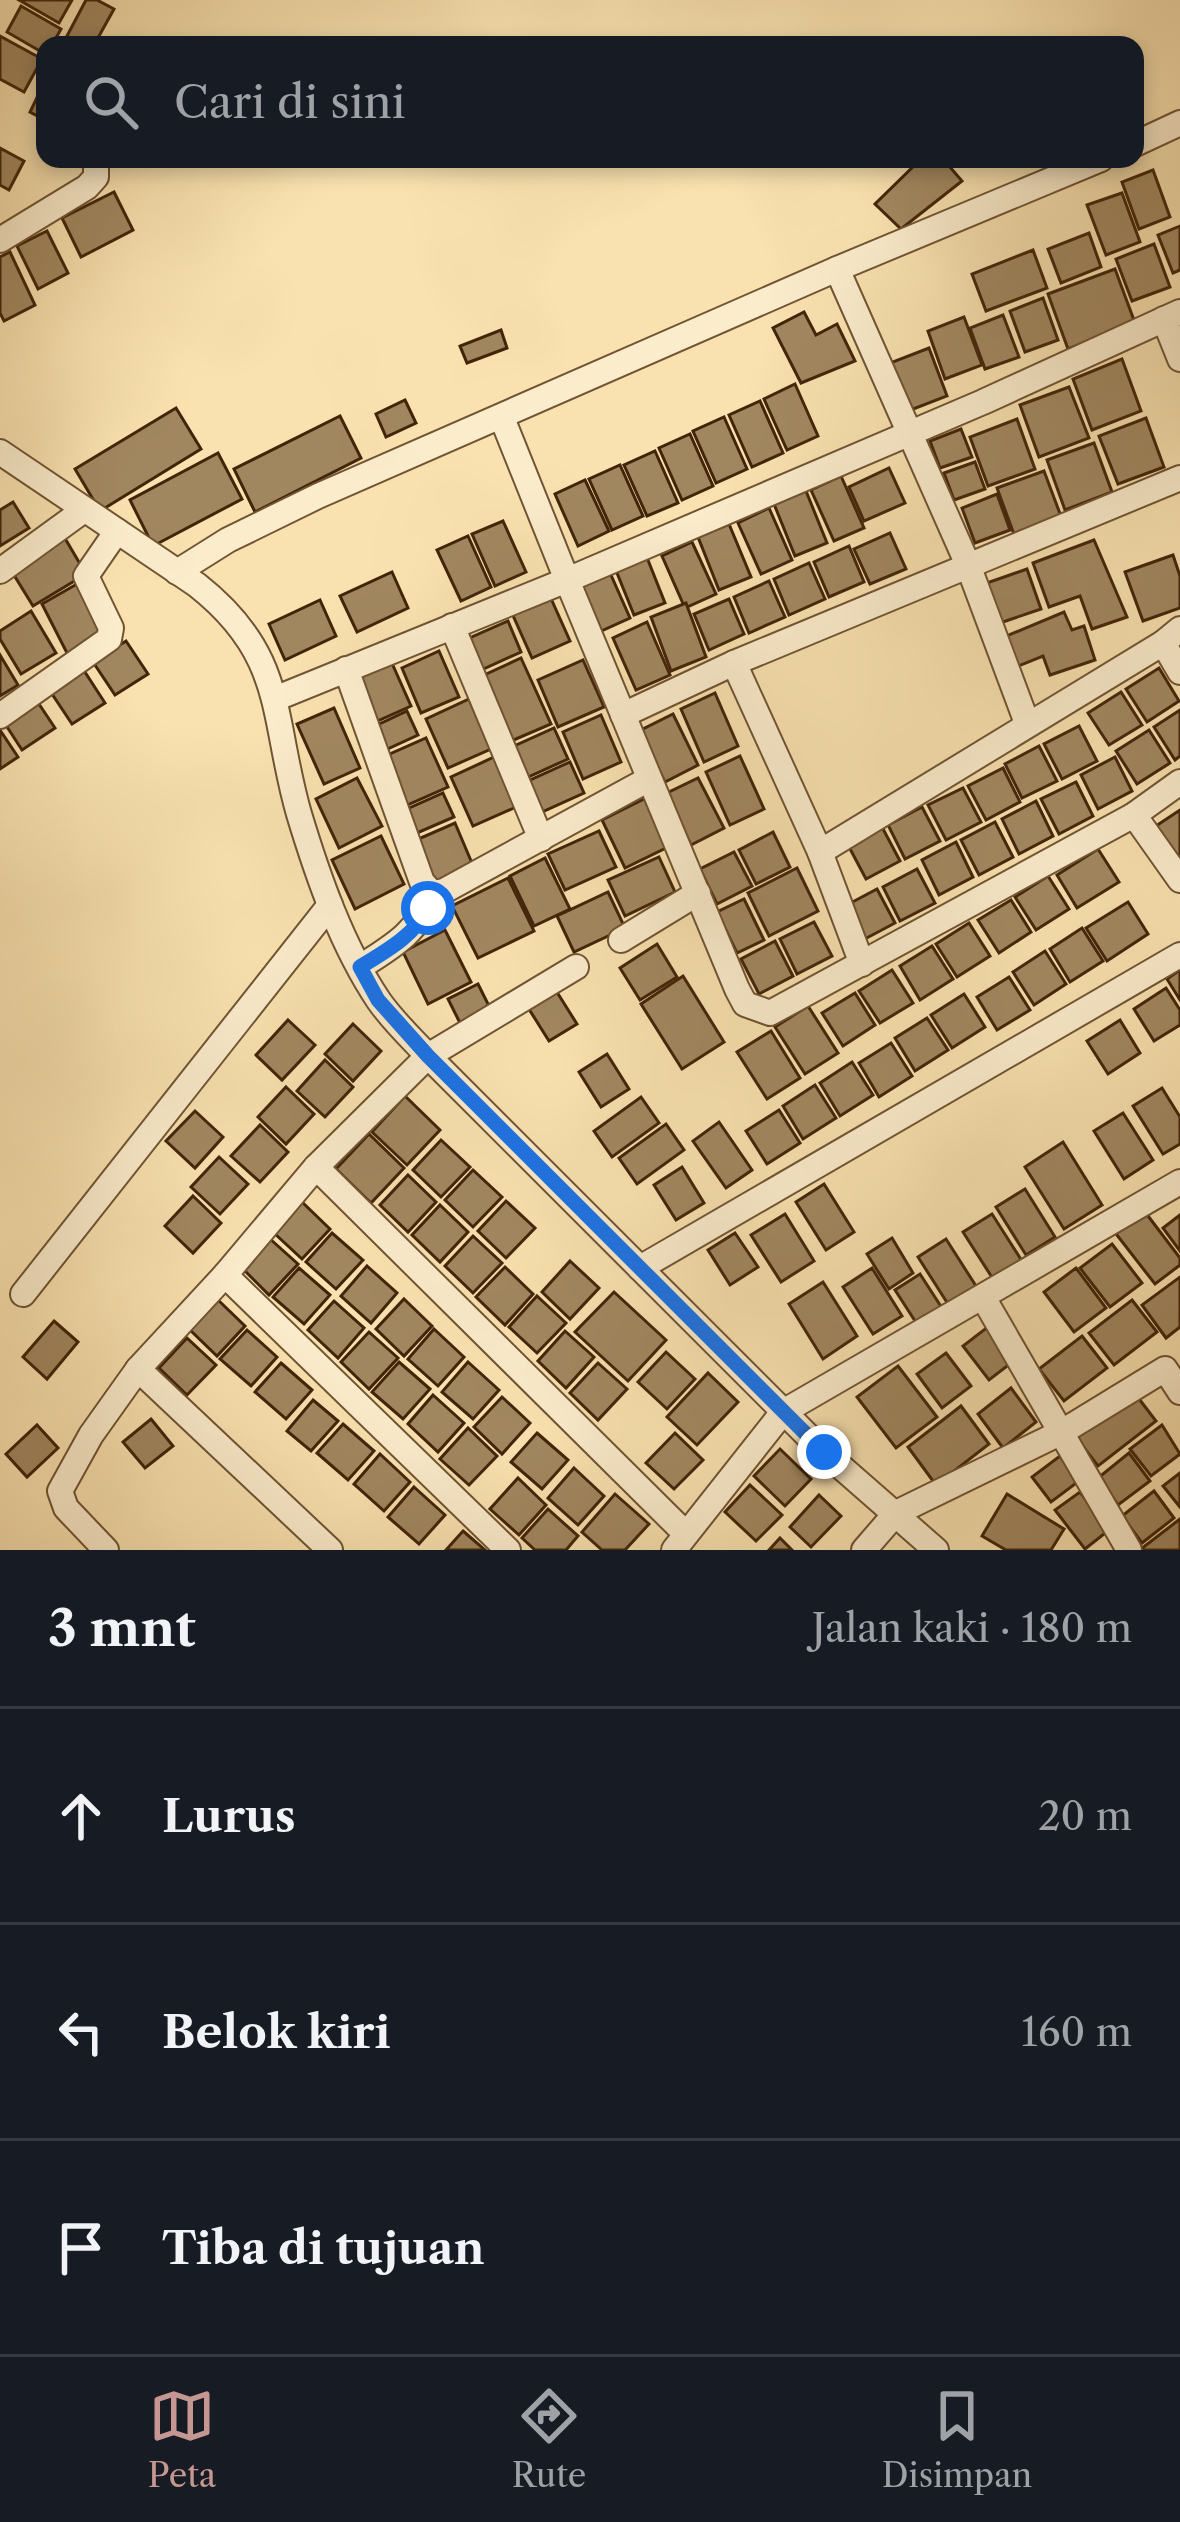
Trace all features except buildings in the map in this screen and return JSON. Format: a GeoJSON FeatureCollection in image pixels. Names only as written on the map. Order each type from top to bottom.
{"type":"FeatureCollection","features":[{"type":"Feature","properties":{"kind":"street"},"geometry":{"type":"LineString","coordinates":[[1144,140],[1180,123]]}},
{"type":"Feature","properties":{"kind":"street"},"geometry":{"type":"LineString","coordinates":[[0,240],[87,187],[96,177],[96,168]]}},
{"type":"Feature","properties":{"kind":"street"},"geometry":{"type":"LineString","coordinates":[[177,572],[228,540],[300,505],[1079,168]]}},
{"type":"Feature","properties":{"kind":"street"},"geometry":{"type":"LineString","coordinates":[[837,269],[968,565],[1027,723]]}},
{"type":"Feature","properties":{"kind":"street"},"geometry":{"type":"LineString","coordinates":[[277,698],[567,580],[1172,315],[1180,359]]}},
{"type":"Feature","properties":{"kind":"street"},"geometry":{"type":"LineString","coordinates":[[502,418],[736,989],[754,1010],[770,1013],[784,1008],[1134,815],[1180,782]]}},
{"type":"Feature","properties":{"kind":"street"},"geometry":{"type":"LineString","coordinates":[[0,452],[214,598],[235,620],[277,698],[298,810],[330,904],[378,1000],[428,1056],[783,1412],[936,1550]]}},
{"type":"Feature","properties":{"kind":"street"},"geometry":{"type":"LineString","coordinates":[[623,715],[734,663],[1180,478]]}},
{"type":"Feature","properties":{"kind":"street"},"geometry":{"type":"LineString","coordinates":[[0,571],[85,510]]}},
{"type":"Feature","properties":{"kind":"street"},"geometry":{"type":"LineString","coordinates":[[0,716],[105,644],[111,628],[86,576],[116,531]]}},
{"type":"Feature","properties":{"kind":"street"},"geometry":{"type":"LineString","coordinates":[[452,626],[541,839]]}},
{"type":"Feature","properties":{"kind":"street"},"geometry":{"type":"LineString","coordinates":[[820,852],[1172,636],[1180,672]]}},
{"type":"Feature","properties":{"kind":"street"},"geometry":{"type":"LineString","coordinates":[[734,663],[820,852],[862,964]]}},
{"type":"Feature","properties":{"kind":"street"},"geometry":{"type":"LineString","coordinates":[[346,669],[422,882],[432,892],[444,891],[649,778]]}},
{"type":"Feature","properties":{"kind":"street"},"geometry":{"type":"LineString","coordinates":[[1134,815],[1180,880]]}},
{"type":"Feature","properties":{"kind":"street"},"geometry":{"type":"LineString","coordinates":[[360,967],[394,946],[420,922],[432,892]]}},
{"type":"Feature","properties":{"kind":"street"},"geometry":{"type":"LineString","coordinates":[[621,940],[698,893]]}},
{"type":"Feature","properties":{"kind":"street"},"geometry":{"type":"LineString","coordinates":[[23,1294],[330,904]]}},
{"type":"Feature","properties":{"kind":"street"},"geometry":{"type":"LineString","coordinates":[[640,1268],[1180,955]]}},
{"type":"Feature","properties":{"kind":"street"},"geometry":{"type":"LineString","coordinates":[[106,1550],[66,1508],[59,1492],[138,1369],[316,1167],[428,1056],[576,967]]}},
{"type":"Feature","properties":{"kind":"street"},"geometry":{"type":"LineString","coordinates":[[316,1167],[680,1542],[783,1412],[1180,1182]]}},
{"type":"Feature","properties":{"kind":"street"},"geometry":{"type":"LineString","coordinates":[[225,1275],[508,1550]]}},
{"type":"Feature","properties":{"kind":"street"},"geometry":{"type":"LineString","coordinates":[[984,1298],[1130,1550]]}},
{"type":"Feature","properties":{"kind":"street"},"geometry":{"type":"LineString","coordinates":[[864,1550],[896,1514],[1062,1432],[1173,1364],[1180,1392]]}},
{"type":"Feature","properties":{"kind":"street"},"geometry":{"type":"LineString","coordinates":[[138,1369],[330,1550]]}},
{"type":"Feature","properties":{"kind":"route"},"geometry":{"type":"LineString","coordinates":[[428,908],[394,946],[360,967],[378,1000],[428,1056],[824,1452]]}}]}
